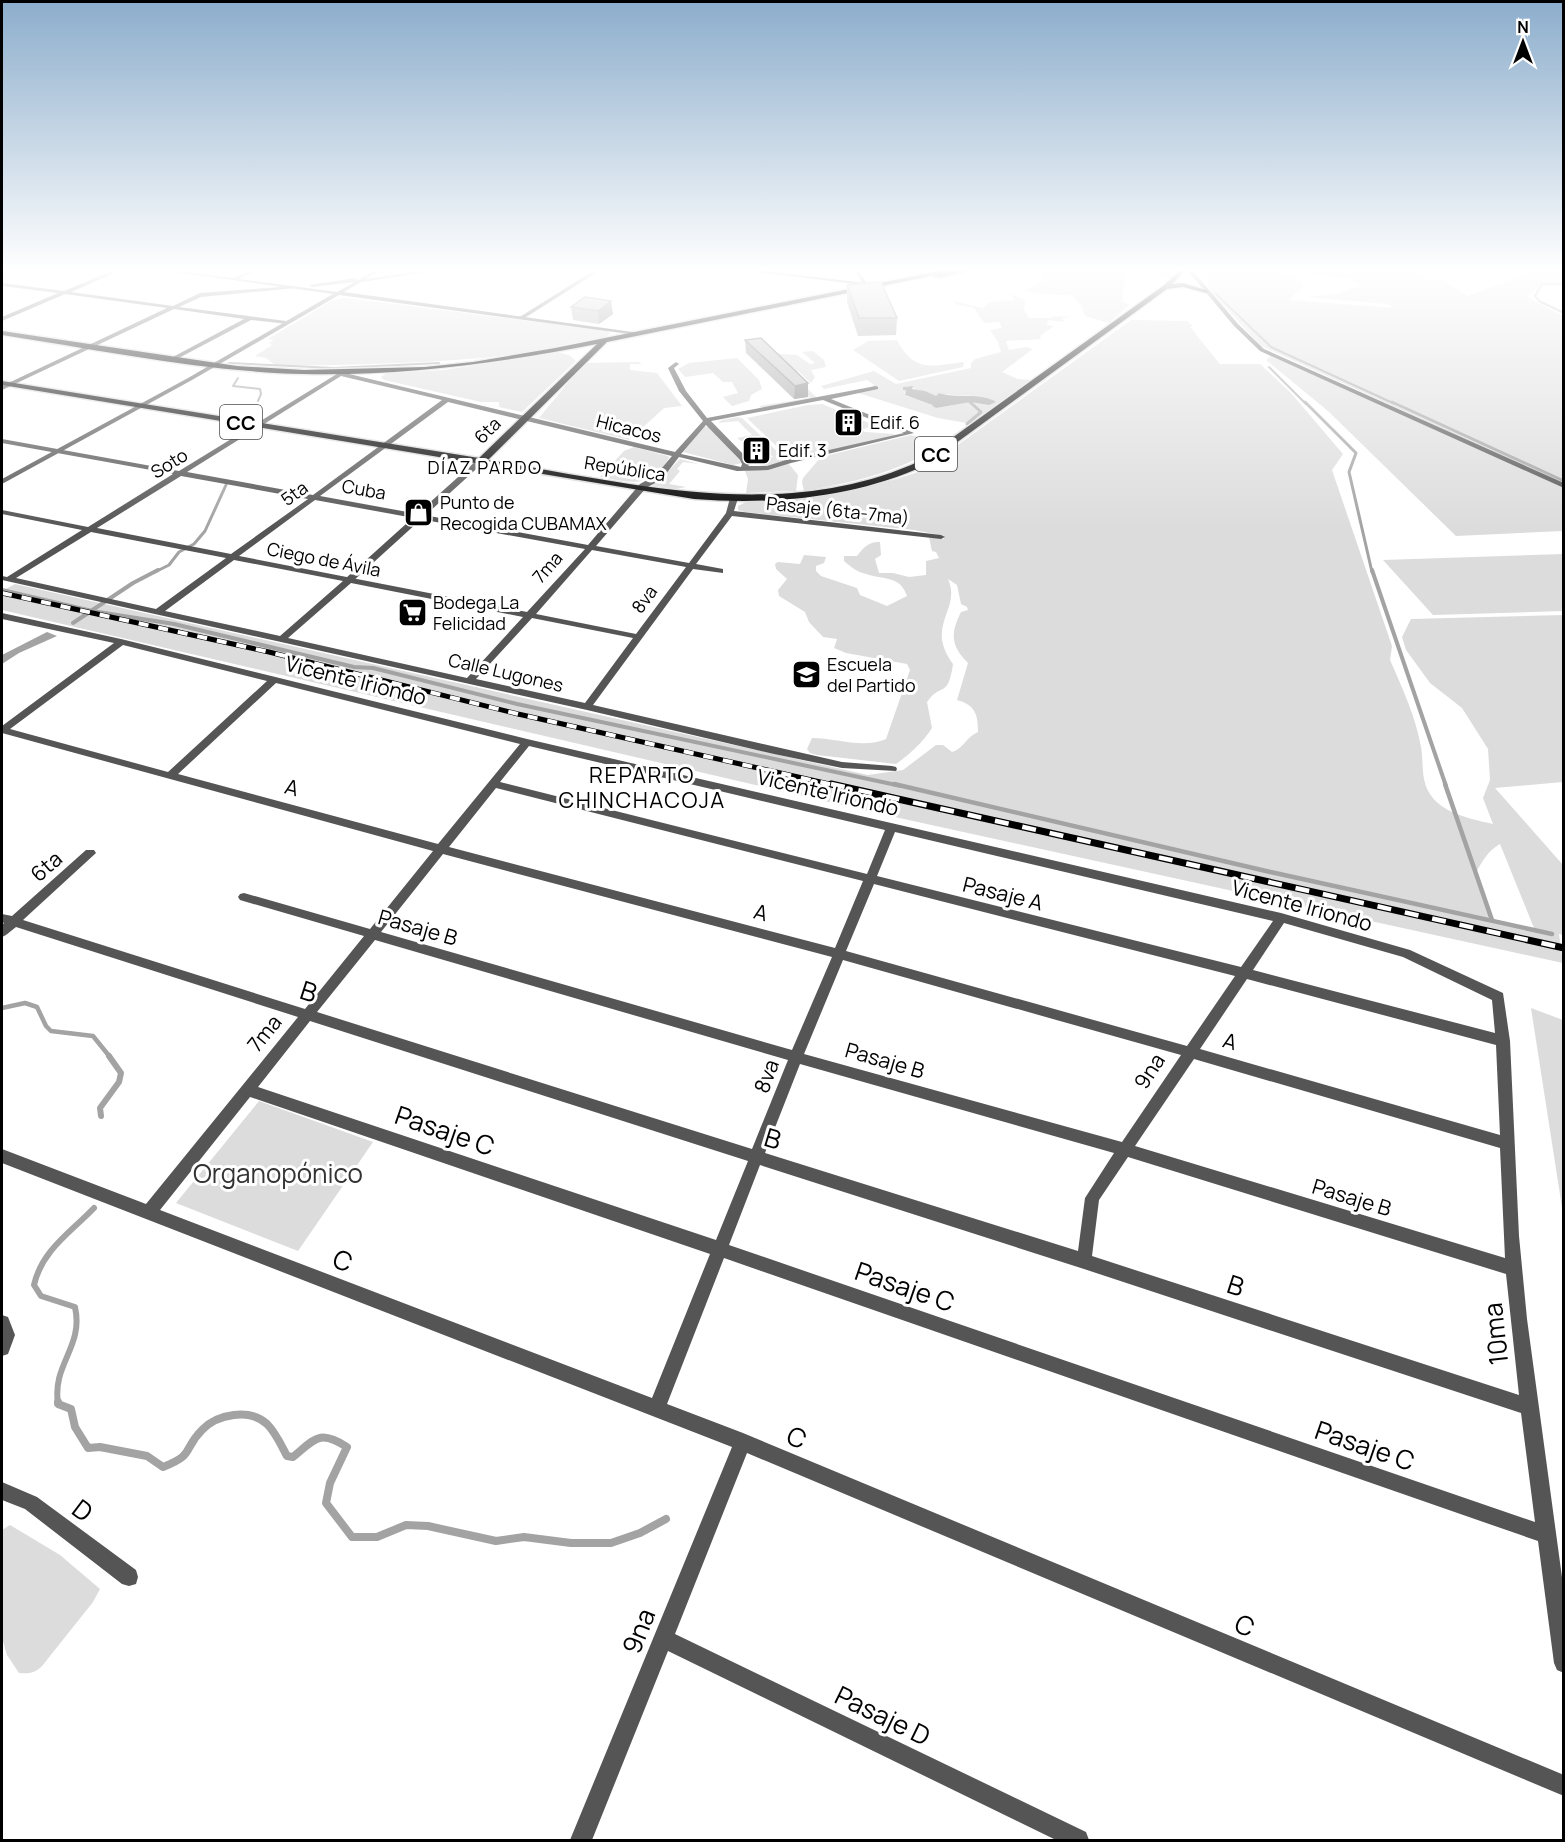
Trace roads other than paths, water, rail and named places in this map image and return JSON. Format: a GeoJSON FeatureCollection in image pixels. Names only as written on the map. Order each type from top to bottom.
{"type":"FeatureCollection","features":[{"type":"Feature","properties":{"kind":"main road"},"geometry":{"type":"LineString","coordinates":[[159,357],[213,366],[342,373],[446,367],[510,357]]}},
{"type":"Feature","properties":{"kind":"main road"},"geometry":{"type":"LineString","coordinates":[[580,357],[583,360]]}},
{"type":"Feature","properties":{"kind":"main road","name":"6ta"},"geometry":{"type":"LineString","coordinates":[[480,462],[586,357]]}},
{"type":"Feature","properties":{"kind":"main road","name":"República"},"geometry":{"type":"LineString","coordinates":[[4,385],[642,488],[694,496],[734,498],[846,487],[890,478],[923,463],[1069,357]]}},
{"type":"Feature","properties":{"kind":"street"},"geometry":{"type":"LineString","coordinates":[[4,385],[67,357]]}},
{"type":"Feature","properties":{"kind":"street"},"geometry":{"type":"LineString","coordinates":[[173,359],[177,357]]}},
{"type":"Feature","properties":{"kind":"street"},"geometry":{"type":"LineString","coordinates":[[2,482],[228,357]]}},
{"type":"Feature","properties":{"kind":"street"},"geometry":{"type":"LineString","coordinates":[[1278,357],[1563,486]]}},
{"type":"Feature","properties":{"kind":"street"},"geometry":{"type":"LineString","coordinates":[[676,364],[672,366],[673,374],[707,420],[743,459],[746,464],[743,469]]}},
{"type":"Feature","properties":{"kind":"street","name":"Hicacos"},"geometry":{"type":"LineString","coordinates":[[342,373],[676,455],[743,469],[768,468],[789,461],[911,433],[825,399]]}},
{"type":"Feature","properties":{"kind":"street","name":"Soto"},"geometry":{"type":"LineString","coordinates":[[5,578],[89,530],[342,373]]}},
{"type":"Feature","properties":{"kind":"street"},"geometry":{"type":"LineString","coordinates":[[707,420],[876,388]]}},
{"type":"Feature","properties":{"kind":"street","name":"5ta"},"geometry":{"type":"LineString","coordinates":[[158,612],[448,399]]}},
{"type":"Feature","properties":{"kind":"street","name":"7ma"},"geometry":{"type":"LineString","coordinates":[[469,681],[642,488],[659,477],[707,420]]}},
{"type":"Feature","properties":{"kind":"street","name":"Cuba"},"geometry":{"type":"LineString","coordinates":[[2,441],[720,571]]}},
{"type":"Feature","properties":{"kind":"street","name":"6ta"},"geometry":{"type":"LineString","coordinates":[[282,639],[480,462]]}},
{"type":"Feature","properties":{"kind":"street"},"geometry":{"type":"LineString","coordinates":[[730,513],[734,498]]}},
{"type":"Feature","properties":{"kind":"street","name":"Ciego de Ávila"},"geometry":{"type":"LineString","coordinates":[[2,512],[640,637]]}},
{"type":"Feature","properties":{"kind":"street","name":"Pasaje (6ta-7ma)"},"geometry":{"type":"LineString","coordinates":[[730,513],[941,537]]}},
{"type":"Feature","properties":{"kind":"street","name":"8va"},"geometry":{"type":"LineString","coordinates":[[587,707],[730,513]]}},
{"type":"Feature","properties":{"kind":"street","name":"Calle Lugones"},"geometry":{"type":"LineString","coordinates":[[5,578],[587,707],[774,751],[842,765],[892,769]]}},
{"type":"Feature","properties":{"kind":"street","name":"Vicente Iriondo"},"geometry":{"type":"LineString","coordinates":[[2,615],[527,742],[1281,918],[1406,953],[1498,997]]}},
{"type":"Feature","properties":{"kind":"street"},"geometry":{"type":"LineString","coordinates":[[2,730],[121,642]]}},
{"type":"Feature","properties":{"kind":"street"},"geometry":{"type":"LineString","coordinates":[[170,776],[274,680]]}},
{"type":"Feature","properties":{"kind":"street","name":"A"},"geometry":{"type":"LineString","coordinates":[[2,730],[839,954],[1508,1144]]}},
{"type":"Feature","properties":{"kind":"street","name":"7ma"},"geometry":{"type":"LineString","coordinates":[[149,1212],[527,742]]}},
{"type":"Feature","properties":{"kind":"street","name":"Pasaje A"},"geometry":{"type":"LineString","coordinates":[[493,784],[870,880],[1244,971],[1503,1041]]}},
{"type":"Feature","properties":{"kind":"street","name":"8va"},"geometry":{"type":"LineString","coordinates":[[657,1408],[719,1249],[758,1159],[796,1057],[892,827]]}},
{"type":"Feature","properties":{"kind":"street","name":"6ta"},"geometry":{"type":"LineString","coordinates":[[5,924],[90,853]]}},
{"type":"Feature","properties":{"kind":"street","name":"Pasaje B"},"geometry":{"type":"LineString","coordinates":[[244,897],[1127,1150],[1514,1268]]}},
{"type":"Feature","properties":{"kind":"street","name":"9na"},"geometry":{"type":"LineString","coordinates":[[1084,1261],[1092,1197],[1127,1150],[1281,918]]}},
{"type":"Feature","properties":{"kind":"street","name":"B"},"geometry":{"type":"LineString","coordinates":[[5,924],[307,1015],[1084,1261],[1528,1407]]}},
{"type":"Feature","properties":{"kind":"street","name":"10ma"},"geometry":{"type":"LineString","coordinates":[[1498,997],[1503,1041],[1514,1268],[1528,1407],[1563,1663]]}},
{"type":"Feature","properties":{"kind":"street","name":"Pasaje C"},"geometry":{"type":"LineString","coordinates":[[247,1090],[719,1249],[1546,1535]]}},
{"type":"Feature","properties":{"kind":"street","name":"C"},"geometry":{"type":"LineString","coordinates":[[2,1156],[743,1442],[1563,1786]]}},
{"type":"Feature","properties":{"kind":"street"},"geometry":{"type":"LineString","coordinates":[[2,1323],[7,1335],[2,1348]]}},
{"type":"Feature","properties":{"kind":"street","name":"9na"},"geometry":{"type":"LineString","coordinates":[[580,1840],[743,1442]]}},
{"type":"Feature","properties":{"kind":"street","name":"D"},"geometry":{"type":"LineString","coordinates":[[2,1491],[31,1503],[129,1577]]}},
{"type":"Feature","properties":{"kind":"street","name":"Pasaje D"},"geometry":{"type":"LineString","coordinates":[[664,1639],[1078,1840]]}},
{"type":"Feature","properties":{"kind":"waterway"},"geometry":{"type":"LineString","coordinates":[[1293,357],[1395,404]]}},
{"type":"Feature","properties":{"kind":"waterway"},"geometry":{"type":"LineString","coordinates":[[229,363],[334,368],[439,363]]}},
{"type":"Feature","properties":{"kind":"waterway"},"geometry":{"type":"LineString","coordinates":[[1269,367],[1306,404]]}},
{"type":"Feature","properties":{"kind":"waterway"},"geometry":{"type":"LineString","coordinates":[[238,378],[233,386],[260,389],[261,394],[258,401]]}},
{"type":"Feature","properties":{"kind":"waterway"},"geometry":{"type":"LineString","coordinates":[[967,424],[981,412],[970,402],[972,404]]}},
{"type":"Feature","properties":{"kind":"waterway"},"geometry":{"type":"LineString","coordinates":[[1305,402],[1356,453],[1349,472],[1372,572]]}},
{"type":"Feature","properties":{"kind":"waterway"},"geometry":{"type":"LineString","coordinates":[[1392,402],[1564,481]]}},
{"type":"Feature","properties":{"kind":"waterway"},"geometry":{"type":"LineString","coordinates":[[155,572],[169,565],[179,552],[194,544],[205,531],[226,485]]}},
{"type":"Feature","properties":{"kind":"waterway"},"geometry":{"type":"LineString","coordinates":[[91,611],[133,583],[158,570]]}},
{"type":"Feature","properties":{"kind":"waterway"},"geometry":{"type":"LineString","coordinates":[[1372,570],[1446,786]]}},
{"type":"Feature","properties":{"kind":"waterway"},"geometry":{"type":"LineString","coordinates":[[2,590],[91,611]]}},
{"type":"Feature","properties":{"kind":"waterway"},"geometry":{"type":"LineString","coordinates":[[73,623],[91,611]]}},
{"type":"Feature","properties":{"kind":"waterway"},"geometry":{"type":"LineString","coordinates":[[91,611],[174,624],[354,667],[373,668],[517,704],[901,786]]}},
{"type":"Feature","properties":{"kind":"waterway"},"geometry":{"type":"LineString","coordinates":[[894,784],[1266,871],[1552,934]]}},
{"type":"Feature","properties":{"kind":"waterway"},"geometry":{"type":"LineString","coordinates":[[1445,784],[1492,920]]}},
{"type":"Feature","properties":{"kind":"waterway"},"geometry":{"type":"LineString","coordinates":[[2,1008],[25,1003],[37,1007],[51,1031],[93,1036],[110,1057]]}},
{"type":"Feature","properties":{"kind":"waterway"},"geometry":{"type":"LineString","coordinates":[[101,1116],[100,1108],[119,1082],[121,1073],[109,1056]]}},
{"type":"Feature","properties":{"kind":"waterway"},"geometry":{"type":"LineString","coordinates":[[58,1403],[59,1377],[75,1333],[77,1321],[75,1307],[41,1296],[34,1285],[43,1262],[50,1252],[94,1208]]}},
{"type":"Feature","properties":{"kind":"waterway"},"geometry":{"type":"LineString","coordinates":[[58,1403],[71,1409],[75,1427],[88,1448],[100,1447],[147,1456],[163,1467],[185,1455],[196,1437],[208,1424],[234,1415],[252,1416],[267,1424],[276,1435],[287,1456],[293,1457],[312,1441],[330,1438],[347,1447],[330,1483],[326,1503],[352,1537],[377,1537],[406,1525],[428,1526],[496,1541],[524,1537],[571,1543],[611,1543],[640,1533],[666,1519]]}},
{"type":"Feature","properties":{"kind":"railway"},"geometry":{"type":"LineString","coordinates":[[2,593],[269,652],[518,714],[838,786]]}},
{"type":"Feature","properties":{"kind":"railway"},"geometry":{"type":"LineString","coordinates":[[831,784],[1564,948]]}},
{"type":"Feature","properties":{"kind":"place","name":"Edif. 6"},"geometry":{"type":"Point","coordinates":[849,422]}},
{"type":"Feature","properties":{"kind":"place","name":"Edif. 3"},"geometry":{"type":"Point","coordinates":[757,450]}},
{"type":"Feature","properties":{"kind":"place","name":"Punto de Recogida CUBAMAX"},"geometry":{"type":"Point","coordinates":[419,512]}},
{"type":"Feature","properties":{"kind":"place","name":"Bodega La Felicidad"},"geometry":{"type":"Point","coordinates":[412,612]}},
{"type":"Feature","properties":{"kind":"place","name":"Escuela del Partido"},"geometry":{"type":"Point","coordinates":[806,674]}},
{"type":"Feature","properties":{"kind":"district","name":"DÍAZ PARDO"},"geometry":{"type":"Point","coordinates":[485,467]}},
{"type":"Feature","properties":{"kind":"district","name":"REPARTO CHINCHACOJA"},"geometry":{"type":"Point","coordinates":[642,788]}},
{"type":"Feature","properties":{"kind":"park label","name":"Organopónico"},"geometry":{"type":"Point","coordinates":[278,1173]}}]}
